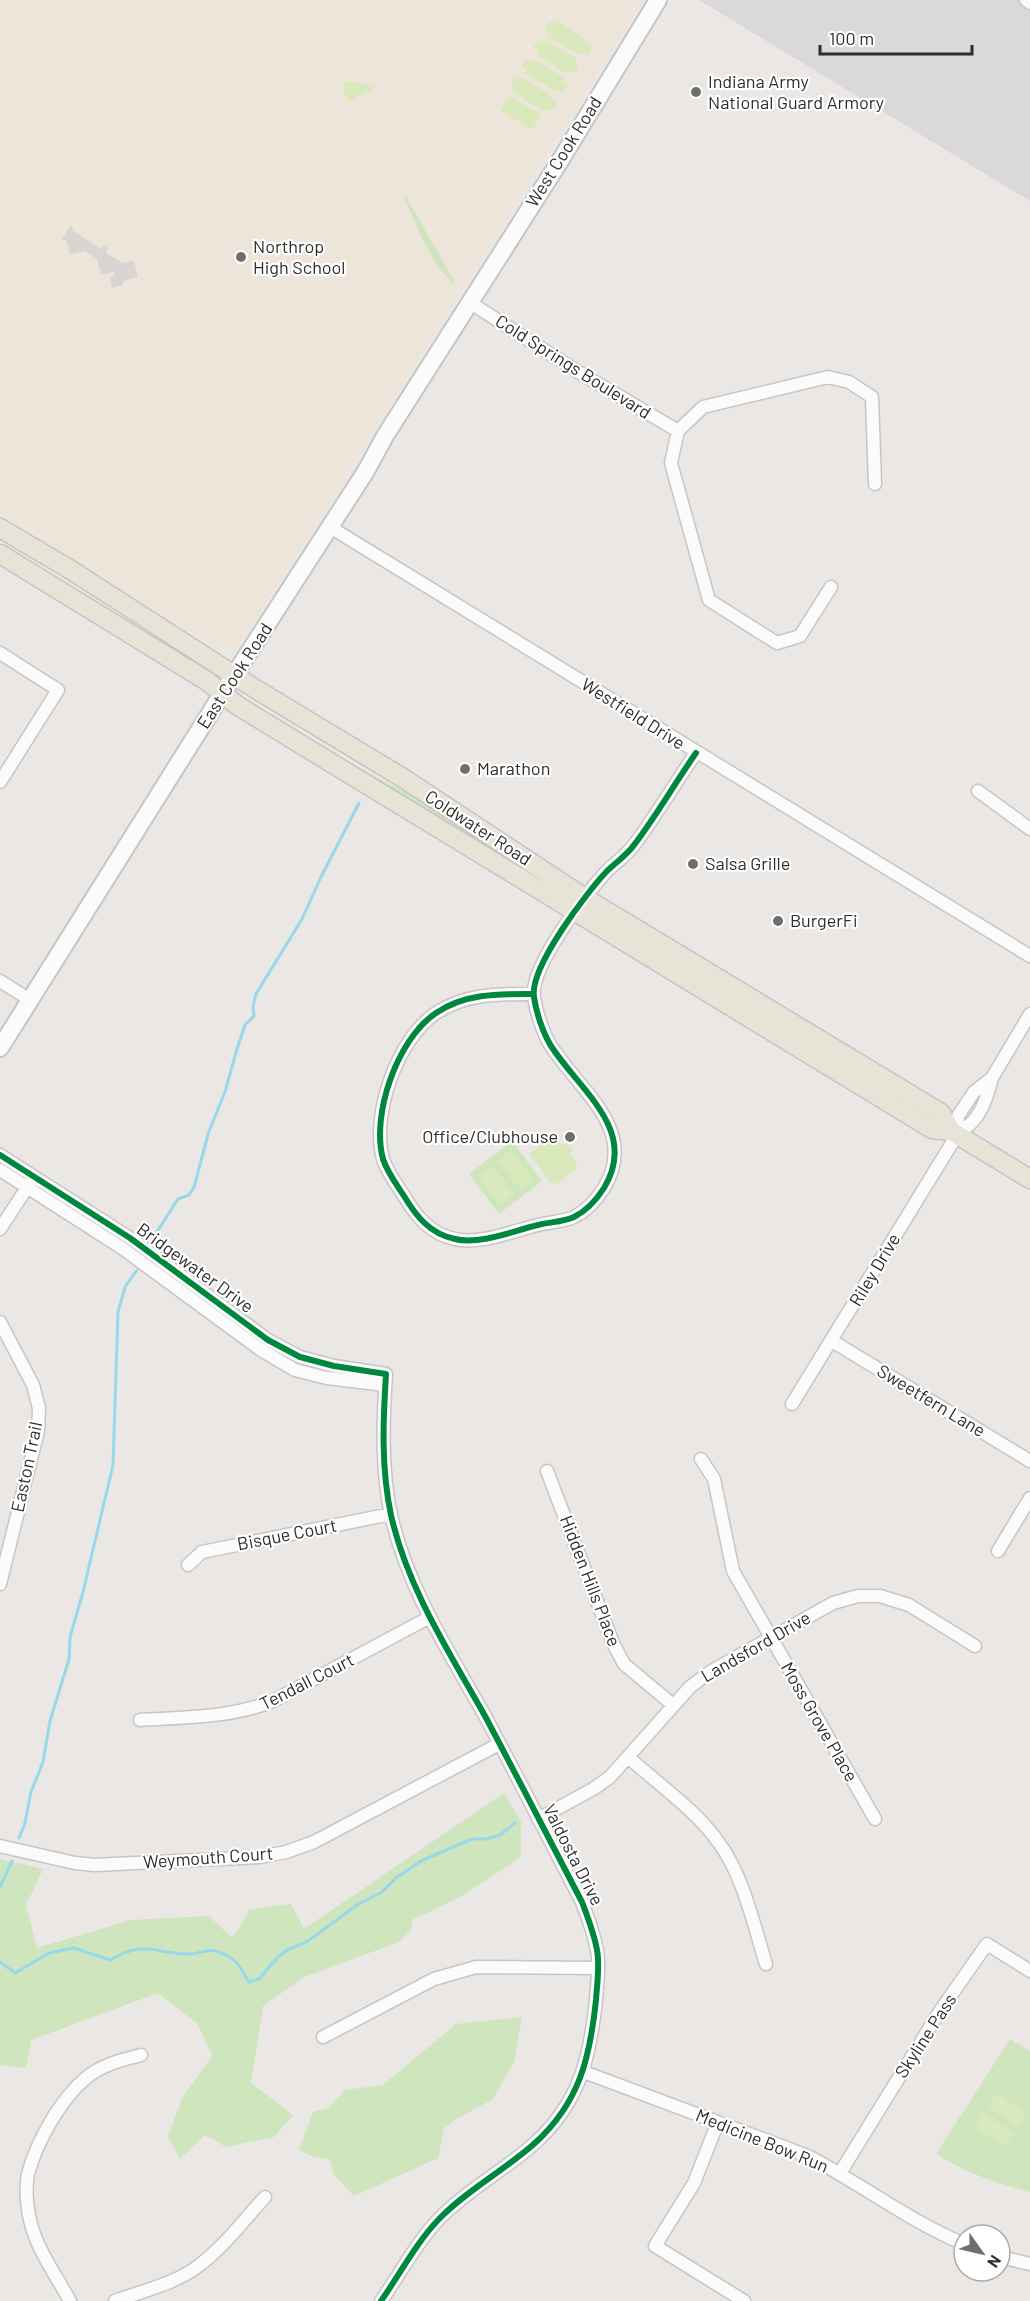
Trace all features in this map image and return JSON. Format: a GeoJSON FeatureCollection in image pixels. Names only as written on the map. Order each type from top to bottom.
{"type":"FeatureCollection","features":[{"type":"Feature","properties":{"kind":"main road","name":"West Cook Road"},"geometry":{"type":"LineString","coordinates":[[469,302],[560,161],[658,0]]}},
{"type":"Feature","properties":{"kind":"main road","name":"East Cook Road"},"geometry":{"type":"LineString","coordinates":[[0,1048],[222,694],[330,527],[469,302]]}},
{"type":"Feature","properties":{"kind":"main road","name":"Coldwater Road"},"geometry":{"type":"LineString","coordinates":[[3,535],[141,613],[235,675],[403,778],[585,898],[942,1113],[954,1133]]}},
{"type":"Feature","properties":{"kind":"main road","name":"Coldwater Road"},"geometry":{"type":"LineString","coordinates":[[0,554],[207,681],[238,706],[574,913],[932,1129],[954,1133],[1030,1179]]}},
{"type":"Feature","properties":{"kind":"street"},"geometry":{"type":"LineString","coordinates":[[1026,0],[1030,3]]}},
{"type":"Feature","properties":{"kind":"street","name":"Cold Springs Boulevard"},"geometry":{"type":"LineString","coordinates":[[469,302],[580,373],[678,431]]}},
{"type":"Feature","properties":{"kind":"street"},"geometry":{"type":"LineString","coordinates":[[831,587],[800,636],[777,644],[709,600],[671,463],[678,431],[704,407],[828,377],[849,382],[872,397],[875,484]]}},
{"type":"Feature","properties":{"kind":"street","name":"Westfield Drive"},"geometry":{"type":"LineString","coordinates":[[330,527],[1030,956]]}},
{"type":"Feature","properties":{"kind":"street"},"geometry":{"type":"LineString","coordinates":[[0,653],[58,690],[0,782]]}},
{"type":"Feature","properties":{"kind":"street"},"geometry":{"type":"LineString","coordinates":[[533,994],[496,994],[466,998],[436,1013],[414,1032],[400,1055],[379,1118],[379,1139],[384,1162],[413,1211],[425,1225],[456,1240],[488,1237],[574,1217],[595,1201],[606,1185],[614,1165],[615,1143],[608,1121],[550,1045],[533,994],[546,954],[585,898],[608,870],[633,848],[696,753]]}},
{"type":"Feature","properties":{"kind":"street"},"geometry":{"type":"LineString","coordinates":[[978,791],[1030,829]]}},
{"type":"Feature","properties":{"kind":"street"},"geometry":{"type":"LineString","coordinates":[[0,981],[30,1000]]}},
{"type":"Feature","properties":{"kind":"street","name":"Riley Drive"},"geometry":{"type":"LineString","coordinates":[[792,1404],[832,1341],[954,1133],[958,1116],[974,1092],[992,1078],[1030,1014]]}},
{"type":"Feature","properties":{"kind":"street","name":"Bridgewater Drive"},"geometry":{"type":"LineString","coordinates":[[0,1155],[30,1182]]}},
{"type":"Feature","properties":{"kind":"street","name":"Bridgewater Drive"},"geometry":{"type":"LineString","coordinates":[[0,1170],[30,1182],[130,1238],[268,1340],[300,1357],[385,1379]]}},
{"type":"Feature","properties":{"kind":"street"},"geometry":{"type":"LineString","coordinates":[[0,1229],[30,1182]]}},
{"type":"Feature","properties":{"kind":"street","name":"Easton Trail"},"geometry":{"type":"LineString","coordinates":[[0,1322],[33,1385],[39,1408],[38,1431],[0,1584]]}},
{"type":"Feature","properties":{"kind":"street","name":"Sweetfern Lane"},"geometry":{"type":"LineString","coordinates":[[832,1341],[1030,1461]]}},
{"type":"Feature","properties":{"kind":"street","name":"Valdosta Drive"},"geometry":{"type":"LineString","coordinates":[[381,2301],[440,2219],[516,2160],[550,2127],[570,2099],[584,2072],[593,2030],[598,1968],[592,1928],[582,1902],[430,1617],[401,1552],[391,1514],[385,1473],[382,1432],[385,1379]]}},
{"type":"Feature","properties":{"kind":"street","name":"Moss Grove Place"},"geometry":{"type":"LineString","coordinates":[[701,1459],[714,1479],[732,1571],[875,1819]]}},
{"type":"Feature","properties":{"kind":"street","name":"Hidden Hills Place"},"geometry":{"type":"LineString","coordinates":[[547,1471],[624,1665],[673,1705]]}},
{"type":"Feature","properties":{"kind":"street"},"geometry":{"type":"LineString","coordinates":[[998,1551],[1030,1498]]}},
{"type":"Feature","properties":{"kind":"street","name":"Bisque Court"},"geometry":{"type":"LineString","coordinates":[[188,1565],[201,1552],[391,1514]]}},
{"type":"Feature","properties":{"kind":"street","name":"Landsford Drive"},"geometry":{"type":"LineString","coordinates":[[538,1819],[593,1790],[610,1777],[690,1687],[710,1672],[832,1603],[858,1596],[880,1596],[909,1605],[975,1646]]}},
{"type":"Feature","properties":{"kind":"street","name":"Tendall Court"},"geometry":{"type":"LineString","coordinates":[[140,1720],[225,1715],[250,1711],[430,1617]]}},
{"type":"Feature","properties":{"kind":"street","name":"Weymouth Court"},"geometry":{"type":"LineString","coordinates":[[0,1846],[75,1863],[94,1865],[260,1857],[286,1852],[314,1842],[499,1744]]}},
{"type":"Feature","properties":{"kind":"street"},"geometry":{"type":"LineString","coordinates":[[628,1757],[707,1827],[721,1845],[736,1876],[766,1964]]}},
{"type":"Feature","properties":{"kind":"street","name":"Skyline Pass"},"geometry":{"type":"LineString","coordinates":[[840,2173],[940,2011],[987,1944],[1030,1971]]}},
{"type":"Feature","properties":{"kind":"street"},"geometry":{"type":"LineString","coordinates":[[323,2037],[434,1979],[476,1966],[598,1968]]}},
{"type":"Feature","properties":{"kind":"street"},"geometry":{"type":"LineString","coordinates":[[70,2301],[39,2245],[31,2225],[27,2202],[28,2176],[36,2152],[60,2108],[74,2089],[104,2067],[141,2055]]}},
{"type":"Feature","properties":{"kind":"street","name":"Medicine Bow Run"},"geometry":{"type":"LineString","coordinates":[[584,2072],[808,2156],[952,2239]]}},
{"type":"Feature","properties":{"kind":"street"},"geometry":{"type":"LineString","coordinates":[[718,2122],[694,2183],[655,2246],[744,2301]]}},
{"type":"Feature","properties":{"kind":"street"},"geometry":{"type":"LineString","coordinates":[[115,2301],[170,2282],[196,2268],[218,2249],[265,2197]]}},
{"type":"Feature","properties":{"kind":"street"},"geometry":{"type":"LineString","coordinates":[[1012,2260],[1030,2264]]}},
{"type":"Feature","properties":{"kind":"shaded area","name":"Northrop High School"},"geometry":{"type":"Polygon","coordinates":[[[0,0],[643,0],[241,643],[231,648],[218,650],[0,514],[0,0]]]}},
{"type":"Feature","properties":{"kind":"shaded area"},"geometry":{"type":"Polygon","coordinates":[[[699,0],[1030,0],[1030,201],[699,0]]]}},
{"type":"Feature","properties":{"kind":"shaded area"},"geometry":{"type":"Polygon","coordinates":[[[71,225],[73,231],[101,249],[104,246],[108,248],[106,253],[123,263],[134,261],[138,277],[123,281],[123,285],[112,288],[110,277],[115,276],[114,272],[101,275],[97,259],[85,251],[70,254],[66,240],[61,240],[71,225]]]}},
{"type":"Feature","properties":{"kind":"green space"},"geometry":{"type":"Polygon","coordinates":[[[550,21],[555,25],[558,21],[588,41],[586,44],[592,47],[587,55],[581,52],[579,55],[548,36],[550,32],[545,29],[550,21]]]}},
{"type":"Feature","properties":{"kind":"green space"},"geometry":{"type":"Polygon","coordinates":[[[538,40],[544,43],[546,40],[577,59],[575,63],[580,66],[575,74],[570,70],[567,74],[537,54],[539,51],[533,48],[538,40]]]}},
{"type":"Feature","properties":{"kind":"green space"},"geometry":{"type":"Polygon","coordinates":[[[527,59],[532,62],[534,59],[565,78],[563,81],[568,85],[563,92],[558,89],[556,92],[525,73],[527,70],[522,66],[527,59]]]}},
{"type":"Feature","properties":{"kind":"green space"},"geometry":{"type":"Polygon","coordinates":[[[515,77],[520,80],[522,77],[553,97],[551,100],[556,103],[551,111],[546,108],[544,111],[513,92],[515,88],[510,85],[515,77]]]}},
{"type":"Feature","properties":{"kind":"green space"},"geometry":{"type":"Polygon","coordinates":[[[344,81],[377,86],[349,102],[344,92],[344,81]]]}},
{"type":"Feature","properties":{"kind":"green space"},"geometry":{"type":"Polygon","coordinates":[[[510,96],[541,115],[532,130],[501,111],[510,96]]]}},
{"type":"Feature","properties":{"kind":"green space"},"geometry":{"type":"Polygon","coordinates":[[[406,197],[455,282],[454,284],[431,255],[404,198],[406,197]]]}},
{"type":"Feature","properties":{"kind":"green space"},"geometry":{"type":"Polygon","coordinates":[[[324,751],[404,791],[514,859],[445,826],[324,751]]]}},
{"type":"Feature","properties":{"kind":"green space"},"geometry":{"type":"Polygon","coordinates":[[[554,1135],[563,1146],[567,1143],[573,1151],[570,1154],[577,1163],[576,1169],[557,1184],[550,1182],[529,1154],[554,1135]]]}},
{"type":"Feature","properties":{"kind":"green space"},"geometry":{"type":"Polygon","coordinates":[[[512,1141],[542,1181],[499,1214],[469,1174],[512,1141]]]}},
{"type":"Feature","properties":{"kind":"green space"},"geometry":{"type":"Polygon","coordinates":[[[511,1150],[533,1179],[520,1189],[497,1161],[511,1150]]]}},
{"type":"Feature","properties":{"kind":"green space"},"geometry":{"type":"Polygon","coordinates":[[[492,1165],[514,1194],[500,1204],[478,1176],[492,1165]]]}},
{"type":"Feature","properties":{"kind":"green space"},"geometry":{"type":"Polygon","coordinates":[[[504,1793],[521,1822],[521,1857],[462,1896],[412,1920],[412,1929],[399,1942],[304,1977],[263,2006],[251,2083],[293,2115],[274,2137],[226,2147],[205,2135],[180,2159],[168,2136],[183,2097],[212,2056],[198,2024],[158,1993],[31,2040],[26,2068],[0,2065],[0,1859],[43,1869],[26,1905],[37,1948],[131,1920],[209,1916],[232,1938],[249,1910],[291,1904],[304,1929],[504,1793]]]}},
{"type":"Feature","properties":{"kind":"green space"},"geometry":{"type":"Polygon","coordinates":[[[522,2017],[514,2062],[493,2099],[444,2128],[438,2158],[354,2196],[334,2175],[329,2159],[314,2157],[299,2150],[313,2112],[328,2108],[345,2090],[383,2085],[456,2024],[522,2017]]]}},
{"type":"Feature","properties":{"kind":"green space"},"geometry":{"type":"Polygon","coordinates":[[[1010,2039],[1030,2051],[1030,2192],[981,2177],[936,2154],[1010,2039]]]}},
{"type":"Feature","properties":{"kind":"green space"},"geometry":{"type":"Polygon","coordinates":[[[997,2093],[1027,2113],[1018,2127],[988,2107],[997,2093]]]}},
{"type":"Feature","properties":{"kind":"green space"},"geometry":{"type":"Polygon","coordinates":[[[984,2113],[1014,2133],[1005,2147],[975,2127],[984,2113]]]}},
{"type":"Feature","properties":{"kind":"waterway"},"geometry":{"type":"LineString","coordinates":[[153,1238],[178,1199],[189,1195],[194,1187],[209,1131],[225,1092],[245,1025],[254,1016],[253,1006],[256,994],[302,919],[359,803]]}},
{"type":"Feature","properties":{"kind":"waterway"},"geometry":{"type":"LineString","coordinates":[[19,1838],[25,1823],[31,1792],[43,1762],[50,1721],[69,1659],[70,1637],[113,1465],[118,1312],[125,1287],[137,1270]]}},
{"type":"Feature","properties":{"kind":"waterway"},"geometry":{"type":"LineString","coordinates":[[0,1962],[15,1973],[49,1953],[74,1948],[110,1960],[132,1950],[140,1949],[186,1954],[214,1951],[234,1960],[249,1982],[259,1979],[287,1950],[308,1941],[357,1905],[382,1892],[396,1878],[421,1861],[472,1839],[486,1839],[500,1835],[515,1823]]}},
{"type":"Feature","properties":{"kind":"waterway"},"geometry":{"type":"LineString","coordinates":[[0,1887],[12,1861]]}},
{"type":"Feature","properties":{"kind":"cycle path"},"geometry":{"type":"LineString","coordinates":[[533,994],[483,996],[447,1006],[422,1025],[399,1059],[390,1079],[381,1121],[380,1141],[383,1159],[392,1178],[419,1217],[446,1237],[465,1240],[486,1239],[570,1219],[587,1208],[604,1188],[613,1167],[615,1148],[610,1129],[602,1112],[548,1041],[536,1009],[535,984],[540,968],[574,912],[607,871],[634,845],[696,753]]}},
{"type":"Feature","properties":{"kind":"cycle path"},"geometry":{"type":"LineString","coordinates":[[0,1155],[130,1238],[268,1340],[300,1357],[334,1366],[386,1374],[384,1462],[391,1515],[407,1568],[430,1618],[485,1716],[582,1902],[591,1926],[598,1956],[596,2000],[586,2059],[572,2095],[563,2111],[535,2143],[439,2219],[416,2248],[381,2301]]}},
{"type":"Feature","properties":{"kind":"place","name":"Indiana Army National Guard Armory"},"geometry":{"type":"Point","coordinates":[696,92]}},
{"type":"Feature","properties":{"kind":"place","name":"Northrop High School"},"geometry":{"type":"Point","coordinates":[241,257]}},
{"type":"Feature","properties":{"kind":"place","name":"Marathon"},"geometry":{"type":"Point","coordinates":[465,769]}},
{"type":"Feature","properties":{"kind":"place","name":"Salsa Grille"},"geometry":{"type":"Point","coordinates":[693,864]}},
{"type":"Feature","properties":{"kind":"place","name":"BurgerFi"},"geometry":{"type":"Point","coordinates":[778,921]}},
{"type":"Feature","properties":{"kind":"place","name":"Office/Clubhouse"},"geometry":{"type":"Point","coordinates":[570,1137]}}]}
